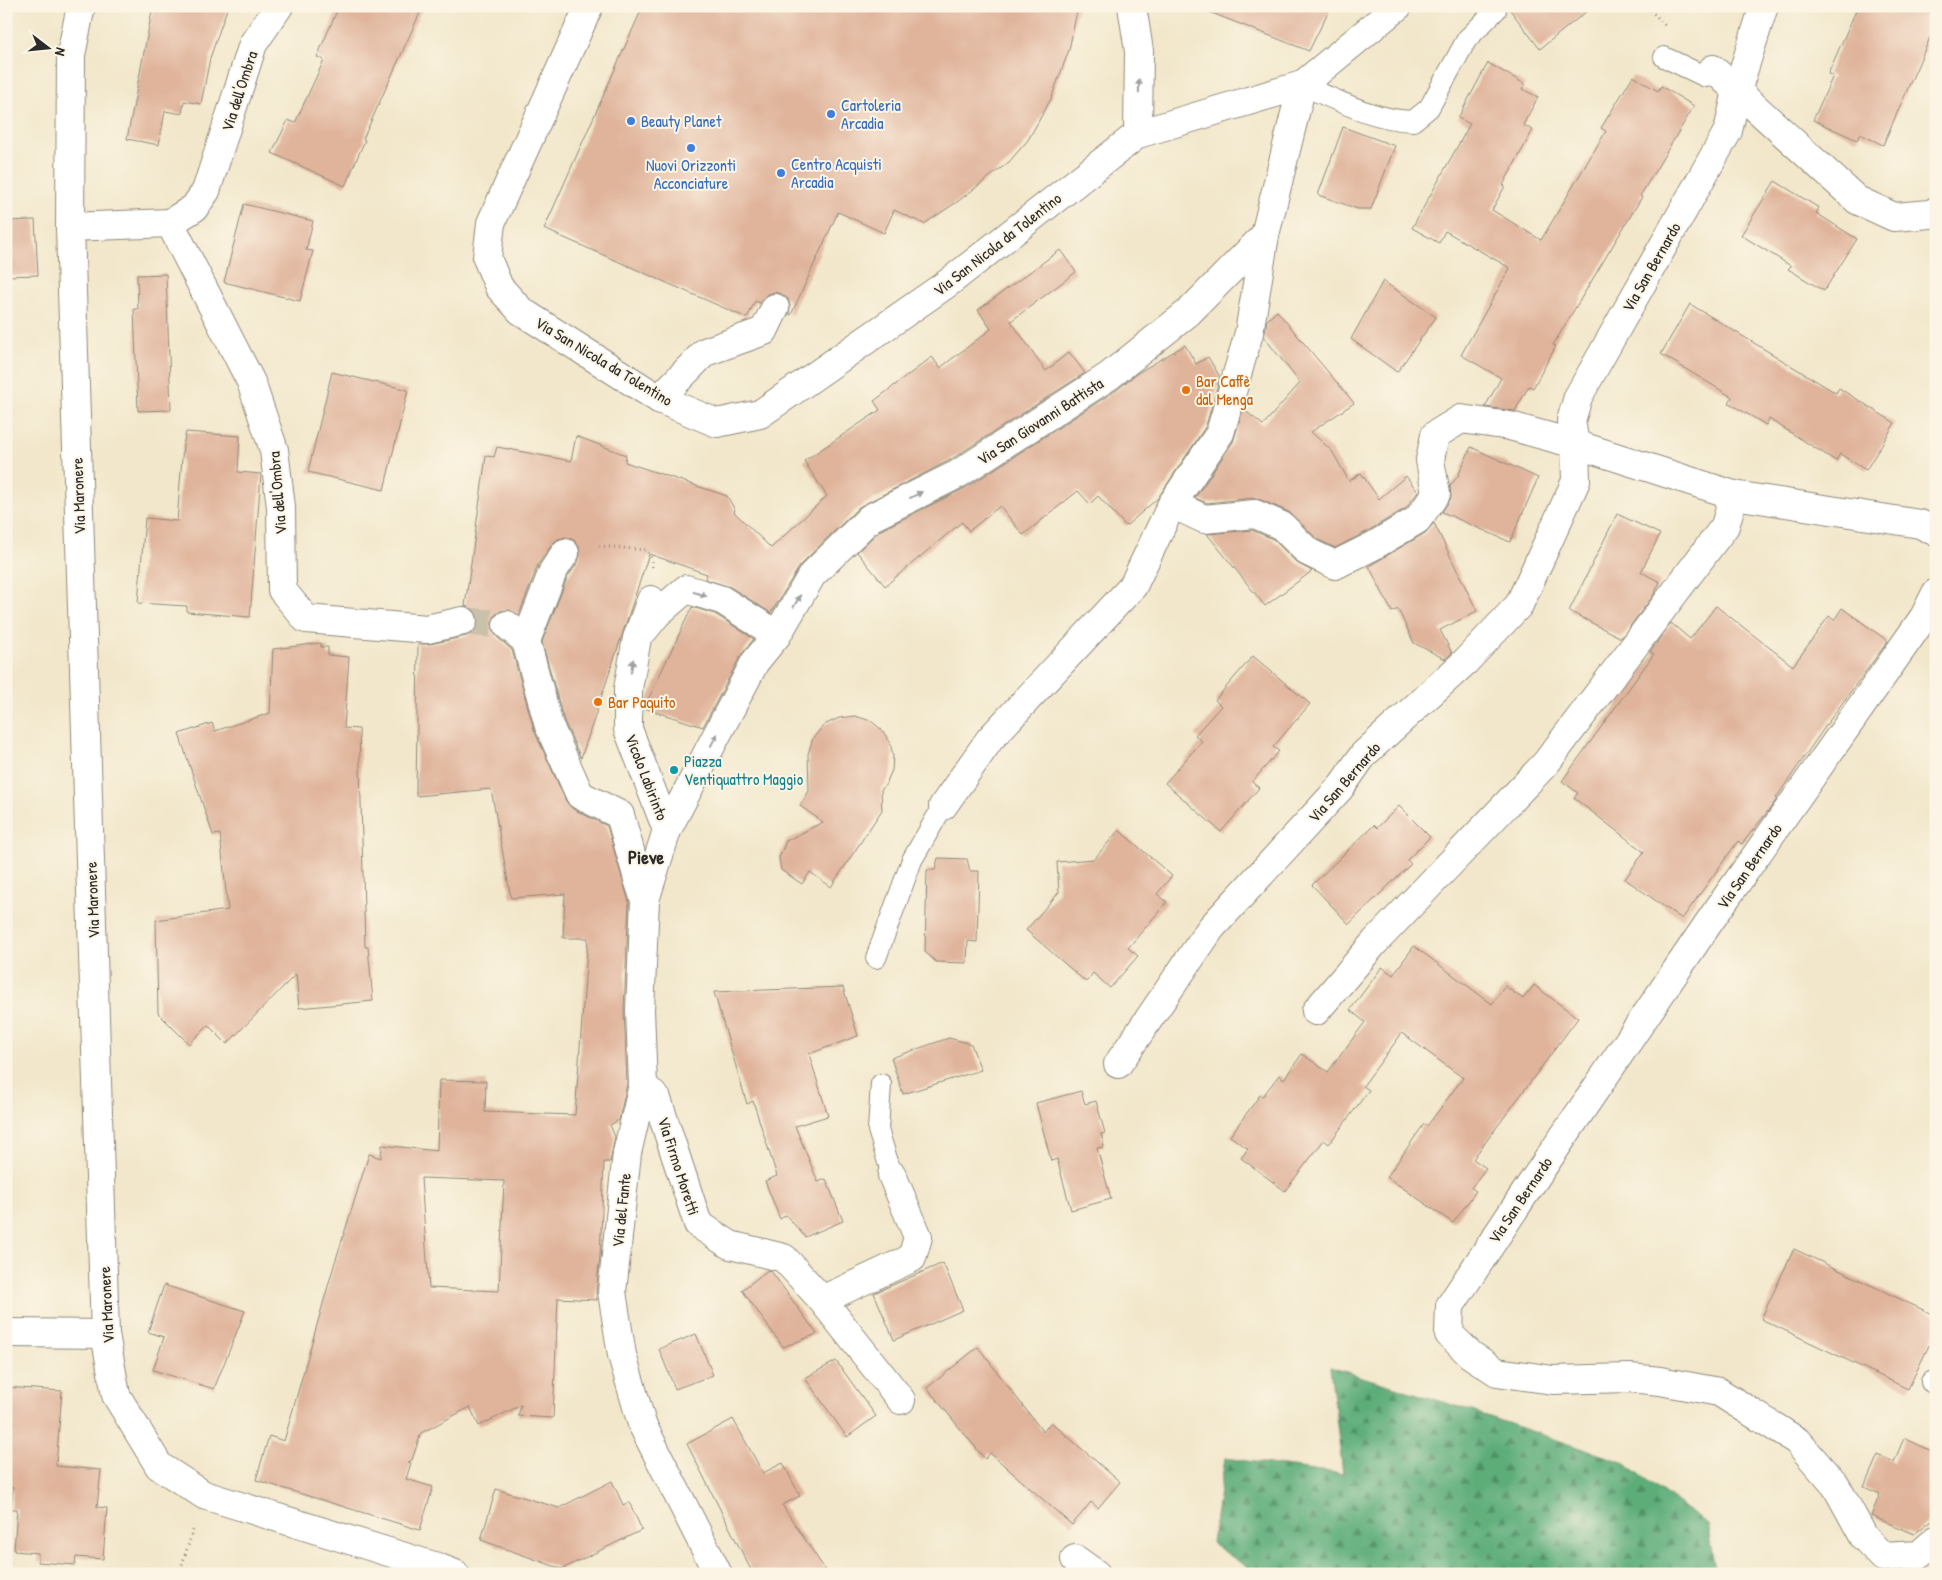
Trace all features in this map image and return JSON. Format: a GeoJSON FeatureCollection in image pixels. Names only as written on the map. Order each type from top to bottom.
{"type":"FeatureCollection","features":[{"type":"Feature","properties":{"kind":"street","name":"Via Maronere"},"geometry":{"type":"LineString","coordinates":[[81,6],[71,55],[70,227],[105,1334],[116,1395],[159,1466],[204,1495],[437,1566],[455,1574]]}},
{"type":"Feature","properties":{"kind":"street","name":"Via dell'Ombra"},"geometry":{"type":"LineString","coordinates":[[70,227],[170,223],[194,208],[206,191],[253,44],[279,6]]}},
{"type":"Feature","properties":{"kind":"street","name":"Via San Nicola da Tolentino"},"geometry":{"type":"LineString","coordinates":[[589,6],[491,223],[487,258],[499,287],[521,310],[659,399],[717,423],[760,414],[948,283],[1138,134],[1302,85]]}},
{"type":"Feature","properties":{"kind":"street"},"geometry":{"type":"LineString","coordinates":[[1132,6],[1139,51],[1138,134]]}},
{"type":"Feature","properties":{"kind":"street"},"geometry":{"type":"LineString","coordinates":[[943,806],[990,739],[1133,586],[1172,504],[1220,433],[1249,334],[1265,235],[1302,85],[1398,6]]}},
{"type":"Feature","properties":{"kind":"street"},"geometry":{"type":"LineString","coordinates":[[1737,91],[1764,6]]}},
{"type":"Feature","properties":{"kind":"street"},"geometry":{"type":"LineString","coordinates":[[1714,69],[1857,200],[1894,217],[1930,214],[1936,211]]}},
{"type":"Feature","properties":{"kind":"street","name":"Via San Bernardo"},"geometry":{"type":"LineString","coordinates":[[1118,1064],[1211,928],[1340,788],[1364,754],[1465,662],[1520,605],[1576,481],[1576,444],[1571,421],[1578,397],[1728,131],[1737,91]]}},
{"type":"Feature","properties":{"kind":"street","name":"Via dell'Ombra"},"geometry":{"type":"LineString","coordinates":[[170,223],[251,382],[274,450],[281,507],[282,590],[306,619],[427,629],[463,621]]}},
{"type":"Feature","properties":{"kind":"street","name":"Via San Giovanni Battista"},"geometry":{"type":"LineString","coordinates":[[667,830],[756,662],[777,635],[812,575],[870,518],[958,474],[1109,376],[1189,312],[1265,235]]}},
{"type":"Feature","properties":{"kind":"street"},"geometry":{"type":"LineString","coordinates":[[659,399],[705,352],[764,331],[775,308]]}},
{"type":"Feature","properties":{"kind":"street"},"geometry":{"type":"LineString","coordinates":[[1172,504],[1204,518],[1255,514],[1282,526],[1308,552],[1335,565],[1373,546],[1417,520],[1436,494],[1430,460],[1435,435],[1462,419],[1510,426],[1576,444],[1734,495],[1920,524],[1936,532]]}},
{"type":"Feature","properties":{"kind":"street"},"geometry":{"type":"LineString","coordinates":[[1316,1011],[1375,942],[1546,763],[1725,526],[1734,495]]}},
{"type":"Feature","properties":{"kind":"street"},"geometry":{"type":"LineString","coordinates":[[565,554],[517,633],[548,726],[580,795],[620,815],[638,879],[646,900]]}},
{"type":"Feature","properties":{"kind":"street"},"geometry":{"type":"LineString","coordinates":[[637,638],[656,614],[686,589],[722,600],[777,635]]}},
{"type":"Feature","properties":{"kind":"street","name":"Via San Bernardo"},"geometry":{"type":"LineString","coordinates":[[1936,593],[1924,617],[1714,916],[1450,1306],[1450,1334],[1471,1356],[1497,1372],[1554,1380],[1630,1378],[1660,1381],[1719,1392],[1797,1441],[1836,1486],[1864,1537],[1883,1557],[1919,1555],[1936,1540]]}},
{"type":"Feature","properties":{"kind":"street","name":"Vicolo Labirinto"},"geometry":{"type":"LineString","coordinates":[[651,600],[637,638],[628,690],[628,729],[667,830]]}},
{"type":"Feature","properties":{"kind":"street","name":"Via del Fante"},"geometry":{"type":"LineString","coordinates":[[667,830],[646,900],[640,1010],[643,1085],[626,1153],[612,1292],[622,1354],[642,1424],[718,1574]]}},
{"type":"Feature","properties":{"kind":"street","name":"Via Firmo Moretti"},"geometry":{"type":"LineString","coordinates":[[643,1085],[657,1099],[698,1224],[730,1245],[784,1258],[822,1300],[902,1400]]}},
{"type":"Feature","properties":{"kind":"street"},"geometry":{"type":"LineString","coordinates":[[822,1300],[912,1258],[918,1237],[892,1175]]}},
{"type":"Feature","properties":{"kind":"street"},"geometry":{"type":"LineString","coordinates":[[6,1333],[105,1334]]}},
{"type":"Feature","properties":{"kind":"lane"},"geometry":{"type":"LineString","coordinates":[[1302,85],[1364,111],[1396,121],[1413,121],[1429,108],[1467,39],[1496,10]]}},
{"type":"Feature","properties":{"kind":"lane"},"geometry":{"type":"LineString","coordinates":[[1664,58],[1706,77],[1714,69]]}},
{"type":"Feature","properties":{"kind":"lane"},"geometry":{"type":"LineString","coordinates":[[876,958],[912,860],[943,806]]}},
{"type":"Feature","properties":{"kind":"lane"},"geometry":{"type":"LineString","coordinates":[[882,1084],[878,1130],[892,1175]]}},
{"type":"Feature","properties":{"kind":"path"},"geometry":{"type":"LineString","coordinates":[[565,554],[576,544],[646,550],[652,559],[651,600]]}},
{"type":"Feature","properties":{"kind":"path"},"geometry":{"type":"LineString","coordinates":[[178,1574],[204,1495]]}},
{"type":"Feature","properties":{"kind":"green space"},"geometry":{"type":"Polygon","coordinates":[[[1330,1367],[1466,1409],[1622,1462],[1707,1524],[1716,1574],[1257,1574],[1212,1543],[1225,1458],[1343,1474],[1330,1367]]]}},
{"type":"Feature","properties":{"kind":"building"},"geometry":{"type":"Polygon","coordinates":[[[153,6],[228,6],[210,58],[201,104],[184,101],[182,114],[165,111],[159,145],[127,139],[153,6]]]}},
{"type":"Feature","properties":{"kind":"building"},"geometry":{"type":"Polygon","coordinates":[[[339,6],[423,6],[363,139],[365,140],[345,186],[272,153],[288,120],[295,123],[324,60],[317,57],[339,6]]]}},
{"type":"Feature","properties":{"kind":"building","name":"Centro Acquisti Arcadia"},"geometry":{"type":"Polygon","coordinates":[[[643,6],[1078,6],[1069,50],[1051,99],[1028,140],[1009,162],[957,202],[924,224],[894,210],[884,233],[838,212],[791,315],[789,314],[790,306],[788,299],[774,292],[766,295],[760,303],[755,301],[747,318],[544,229],[643,6]]]}},
{"type":"Feature","properties":{"kind":"building"},"geometry":{"type":"Polygon","coordinates":[[[1200,6],[1331,6],[1309,51],[1199,8],[1200,6]]]}},
{"type":"Feature","properties":{"kind":"building"},"geometry":{"type":"Polygon","coordinates":[[[1507,6],[1593,6],[1540,49],[1507,6]]]}},
{"type":"Feature","properties":{"kind":"building"},"geometry":{"type":"Polygon","coordinates":[[[1858,6],[1936,6],[1936,24],[1883,145],[1860,134],[1857,140],[1813,120],[1833,76],[1828,74],[1858,6]]]}},
{"type":"Feature","properties":{"kind":"building"},"geometry":{"type":"Polygon","coordinates":[[[1488,63],[1525,84],[1522,89],[1538,97],[1523,125],[1533,130],[1503,185],[1505,186],[1492,210],[1541,240],[1606,131],[1601,128],[1633,76],[1658,91],[1661,86],[1694,106],[1553,345],[1556,346],[1533,388],[1529,386],[1515,411],[1485,407],[1501,378],[1461,355],[1510,268],[1445,231],[1439,243],[1412,228],[1470,124],[1458,118],[1488,63]]]}},
{"type":"Feature","properties":{"kind":"building"},"geometry":{"type":"Polygon","coordinates":[[[1343,127],[1395,146],[1371,209],[1358,209],[1318,195],[1343,127]]]}},
{"type":"Feature","properties":{"kind":"building"},"geometry":{"type":"Polygon","coordinates":[[[1775,181],[1819,208],[1816,213],[1857,239],[1824,291],[1788,269],[1791,266],[1741,235],[1775,181]]]}},
{"type":"Feature","properties":{"kind":"building"},"geometry":{"type":"Polygon","coordinates":[[[244,204],[313,221],[306,250],[313,251],[300,301],[224,282],[244,204]]]}},
{"type":"Feature","properties":{"kind":"building"},"geometry":{"type":"Polygon","coordinates":[[[35,220],[38,275],[6,276],[6,221],[35,220]]]}},
{"type":"Feature","properties":{"kind":"building"},"geometry":{"type":"Polygon","coordinates":[[[1060,250],[1076,272],[1011,321],[1046,371],[1069,352],[1085,373],[950,460],[859,507],[801,564],[771,613],[730,587],[705,579],[707,574],[649,554],[581,758],[564,721],[542,642],[567,578],[578,562],[579,547],[574,540],[566,537],[558,539],[552,544],[538,565],[519,615],[509,610],[501,611],[495,615],[492,623],[493,631],[512,650],[534,730],[566,801],[573,809],[607,826],[629,902],[624,1009],[627,1084],[619,1120],[610,1125],[615,1137],[610,1162],[604,1162],[597,1300],[558,1298],[553,1418],[518,1416],[521,1405],[479,1426],[470,1407],[421,1433],[412,1460],[408,1462],[411,1463],[406,1479],[433,1487],[420,1530],[256,1480],[269,1436],[284,1441],[332,1272],[369,1154],[381,1158],[382,1145],[437,1151],[439,1080],[486,1081],[485,1112],[575,1115],[588,938],[563,938],[565,894],[511,898],[491,789],[416,796],[418,644],[430,644],[466,636],[473,633],[478,626],[478,618],[475,611],[465,606],[486,456],[494,457],[497,447],[571,461],[576,436],[626,455],[625,462],[727,496],[735,510],[734,512],[771,548],[827,496],[804,461],[880,410],[874,401],[932,357],[940,368],[991,329],[978,310],[1060,250]],[[421,1178],[429,1288],[499,1291],[504,1181],[421,1178]]]}},
{"type":"Feature","properties":{"kind":"building"},"geometry":{"type":"Polygon","coordinates":[[[166,274],[171,410],[138,411],[134,309],[138,309],[137,275],[166,274]]]}},
{"type":"Feature","properties":{"kind":"building"},"geometry":{"type":"Polygon","coordinates":[[[1383,281],[1436,317],[1397,372],[1351,339],[1383,281]]]}},
{"type":"Feature","properties":{"kind":"building"},"geometry":{"type":"Polygon","coordinates":[[[1690,304],[1836,393],[1839,388],[1895,423],[1866,470],[1840,454],[1836,461],[1769,419],[1766,425],[1729,403],[1732,397],[1661,354],[1690,304]]]}},
{"type":"Feature","properties":{"kind":"building"},"geometry":{"type":"Polygon","coordinates":[[[1277,311],[1354,403],[1311,432],[1332,451],[1349,481],[1361,473],[1379,499],[1406,476],[1418,492],[1406,508],[1335,548],[1317,539],[1289,512],[1261,500],[1253,498],[1207,503],[1195,498],[1233,442],[1243,409],[1263,425],[1300,383],[1264,337],[1267,320],[1277,311]]]}},
{"type":"Feature","properties":{"kind":"building"},"geometry":{"type":"Polygon","coordinates":[[[1185,345],[1196,364],[1208,357],[1220,377],[1206,426],[1158,498],[1126,526],[1098,496],[1090,504],[1078,491],[1023,535],[1000,506],[969,531],[962,522],[885,586],[857,552],[879,531],[967,487],[1118,389],[1136,374],[1185,345]]]}},
{"type":"Feature","properties":{"kind":"building"},"geometry":{"type":"Polygon","coordinates":[[[332,372],[408,390],[384,490],[308,472],[332,372]]]}},
{"type":"Feature","properties":{"kind":"building"},"geometry":{"type":"Polygon","coordinates":[[[186,432],[240,436],[238,472],[261,474],[250,617],[187,612],[187,606],[138,603],[145,518],[177,521],[183,445],[186,432]]]}},
{"type":"Feature","properties":{"kind":"building"},"geometry":{"type":"Polygon","coordinates":[[[1471,447],[1538,478],[1510,542],[1442,512],[1451,498],[1450,486],[1458,476],[1471,447]]]}},
{"type":"Feature","properties":{"kind":"building"},"geometry":{"type":"Polygon","coordinates":[[[1617,514],[1660,534],[1641,572],[1660,582],[1653,596],[1621,638],[1569,611],[1617,514]]]}},
{"type":"Feature","properties":{"kind":"building"},"geometry":{"type":"Polygon","coordinates":[[[1434,523],[1477,611],[1440,630],[1452,653],[1445,659],[1414,643],[1398,609],[1392,612],[1369,566],[1425,533],[1434,523]]]}},
{"type":"Feature","properties":{"kind":"building"},"geometry":{"type":"Polygon","coordinates":[[[1252,530],[1273,539],[1297,563],[1312,571],[1265,606],[1207,534],[1252,530]]]}},
{"type":"Feature","properties":{"kind":"building"},"geometry":{"type":"Polygon","coordinates":[[[1716,606],[1793,666],[1829,616],[1834,620],[1842,608],[1888,641],[1829,721],[1775,802],[1742,844],[1738,841],[1682,919],[1625,879],[1644,852],[1574,798],[1578,793],[1562,781],[1654,654],[1650,652],[1671,623],[1690,639],[1716,606]]]}},
{"type":"Feature","properties":{"kind":"building"},"geometry":{"type":"Polygon","coordinates":[[[692,607],[715,614],[754,639],[741,655],[703,727],[644,708],[692,607]]]}},
{"type":"Feature","properties":{"kind":"building"},"geometry":{"type":"Polygon","coordinates":[[[321,643],[321,647],[328,647],[328,655],[349,657],[344,728],[359,729],[365,947],[368,947],[373,1001],[299,1008],[296,974],[227,1044],[208,1025],[189,1044],[158,1013],[156,920],[228,910],[220,834],[213,835],[179,734],[212,723],[215,731],[270,713],[273,649],[321,643]]]}},
{"type":"Feature","properties":{"kind":"building"},"geometry":{"type":"Polygon","coordinates":[[[1253,656],[1310,704],[1273,747],[1279,751],[1252,782],[1259,788],[1221,832],[1165,783],[1202,741],[1195,735],[1221,706],[1215,700],[1253,656]]]}},
{"type":"Feature","properties":{"kind":"building"},"geometry":{"type":"Polygon","coordinates":[[[855,716],[871,721],[882,730],[890,742],[893,756],[892,770],[881,790],[882,810],[831,887],[810,872],[802,884],[781,870],[779,858],[786,841],[823,822],[800,806],[809,791],[808,754],[813,738],[824,725],[839,718],[855,716]]]}},
{"type":"Feature","properties":{"kind":"building"},"geometry":{"type":"Polygon","coordinates":[[[1399,806],[1430,837],[1407,860],[1411,864],[1349,924],[1312,885],[1374,825],[1377,828],[1399,806]]]}},
{"type":"Feature","properties":{"kind":"building"},"geometry":{"type":"Polygon","coordinates":[[[1119,830],[1172,876],[1157,894],[1167,902],[1128,948],[1138,956],[1110,988],[1093,973],[1086,982],[1026,930],[1059,892],[1057,862],[1094,859],[1119,830]]]}},
{"type":"Feature","properties":{"kind":"building"},"geometry":{"type":"Polygon","coordinates":[[[938,858],[967,859],[970,871],[979,871],[977,942],[968,941],[967,963],[936,962],[925,952],[927,870],[935,870],[938,858]]]}},
{"type":"Feature","properties":{"kind":"building"},"geometry":{"type":"Polygon","coordinates":[[[1414,946],[1492,1004],[1505,986],[1523,999],[1534,985],[1578,1018],[1473,1159],[1486,1168],[1471,1188],[1476,1191],[1453,1223],[1387,1177],[1424,1124],[1427,1126],[1463,1078],[1402,1033],[1363,1086],[1369,1090],[1329,1144],[1324,1140],[1285,1191],[1241,1158],[1248,1149],[1230,1136],[1260,1095],[1263,1096],[1279,1075],[1284,1079],[1302,1054],[1328,1072],[1365,1022],[1350,1010],[1382,967],[1393,975],[1414,946]]]}},
{"type":"Feature","properties":{"kind":"building"},"geometry":{"type":"Polygon","coordinates":[[[843,987],[858,1036],[809,1054],[828,1116],[795,1126],[818,1182],[826,1179],[843,1221],[805,1237],[786,1215],[780,1219],[765,1181],[777,1176],[753,1101],[747,1104],[714,992],[843,987]]]}},
{"type":"Feature","properties":{"kind":"building"},"geometry":{"type":"Polygon","coordinates":[[[949,1038],[971,1044],[981,1070],[903,1094],[891,1058],[949,1038]]]}},
{"type":"Feature","properties":{"kind":"building"},"geometry":{"type":"Polygon","coordinates":[[[1081,1091],[1085,1104],[1096,1101],[1105,1133],[1101,1134],[1104,1147],[1097,1148],[1111,1199],[1071,1210],[1057,1159],[1051,1161],[1036,1103],[1081,1091]]]}},
{"type":"Feature","properties":{"kind":"building"},"geometry":{"type":"Polygon","coordinates":[[[1794,1249],[1936,1316],[1936,1331],[1908,1389],[1761,1319],[1794,1249]]]}},
{"type":"Feature","properties":{"kind":"building"},"geometry":{"type":"Polygon","coordinates":[[[943,1263],[963,1310],[894,1340],[874,1293],[943,1263]]]}},
{"type":"Feature","properties":{"kind":"building"},"geometry":{"type":"Polygon","coordinates":[[[768,1270],[771,1271],[817,1334],[783,1347],[742,1290],[768,1270]]]}},
{"type":"Feature","properties":{"kind":"building"},"geometry":{"type":"Polygon","coordinates":[[[164,1285],[245,1311],[214,1389],[153,1370],[164,1337],[148,1332],[164,1285]]]}},
{"type":"Feature","properties":{"kind":"building"},"geometry":{"type":"Polygon","coordinates":[[[696,1334],[713,1375],[675,1389],[659,1349],[696,1334]]]}},
{"type":"Feature","properties":{"kind":"building"},"geometry":{"type":"Polygon","coordinates":[[[978,1347],[1043,1432],[1051,1422],[1120,1482],[1098,1508],[1091,1502],[1072,1525],[990,1453],[985,1459],[927,1388],[978,1347]]]}},
{"type":"Feature","properties":{"kind":"building"},"geometry":{"type":"Polygon","coordinates":[[[836,1361],[876,1416],[847,1437],[805,1378],[836,1361]]]}},
{"type":"Feature","properties":{"kind":"building"},"geometry":{"type":"Polygon","coordinates":[[[6,1387],[62,1391],[56,1466],[101,1470],[97,1507],[107,1508],[103,1559],[76,1557],[75,1565],[38,1562],[38,1553],[14,1551],[17,1509],[11,1509],[13,1488],[6,1487],[6,1387]]]}},
{"type":"Feature","properties":{"kind":"building"},"geometry":{"type":"Polygon","coordinates":[[[733,1419],[763,1473],[783,1463],[800,1496],[782,1505],[828,1574],[753,1574],[687,1444],[733,1419]]]}},
{"type":"Feature","properties":{"kind":"building"},"geometry":{"type":"Polygon","coordinates":[[[1904,1438],[1936,1453],[1936,1517],[1914,1534],[1871,1516],[1880,1494],[1864,1487],[1878,1455],[1894,1462],[1904,1438]]]}},
{"type":"Feature","properties":{"kind":"building"},"geometry":{"type":"Polygon","coordinates":[[[612,1481],[623,1505],[629,1502],[642,1530],[562,1569],[481,1540],[496,1489],[559,1508],[612,1481]]]}},
{"type":"Feature","properties":{"kind":"tunnel"},"geometry":{"type":"LineString","coordinates":[[463,621],[507,625]]}},
{"type":"Feature","properties":{"kind":"place","name":"Cartoleria Arcadia"},"geometry":{"type":"Point","coordinates":[831,114]}},
{"type":"Feature","properties":{"kind":"place","name":"Beauty Planet"},"geometry":{"type":"Point","coordinates":[631,121]}},
{"type":"Feature","properties":{"kind":"place","name":"Nuovi Orizzonti Acconciature"},"geometry":{"type":"Point","coordinates":[691,148]}},
{"type":"Feature","properties":{"kind":"place","name":"Centro Acquisti Arcadia"},"geometry":{"type":"Point","coordinates":[781,173]}},
{"type":"Feature","properties":{"kind":"place","name":"Bar Caffè dal Menga"},"geometry":{"type":"Point","coordinates":[1186,390]}},
{"type":"Feature","properties":{"kind":"place","name":"Bar Paquito"},"geometry":{"type":"Point","coordinates":[598,702]}},
{"type":"Feature","properties":{"kind":"place","name":"Piazza Ventiquattro Maggio"},"geometry":{"type":"Point","coordinates":[674,770]}},
{"type":"Feature","properties":{"kind":"district","name":"Pieve"},"geometry":{"type":"Point","coordinates":[646,857]}}]}
